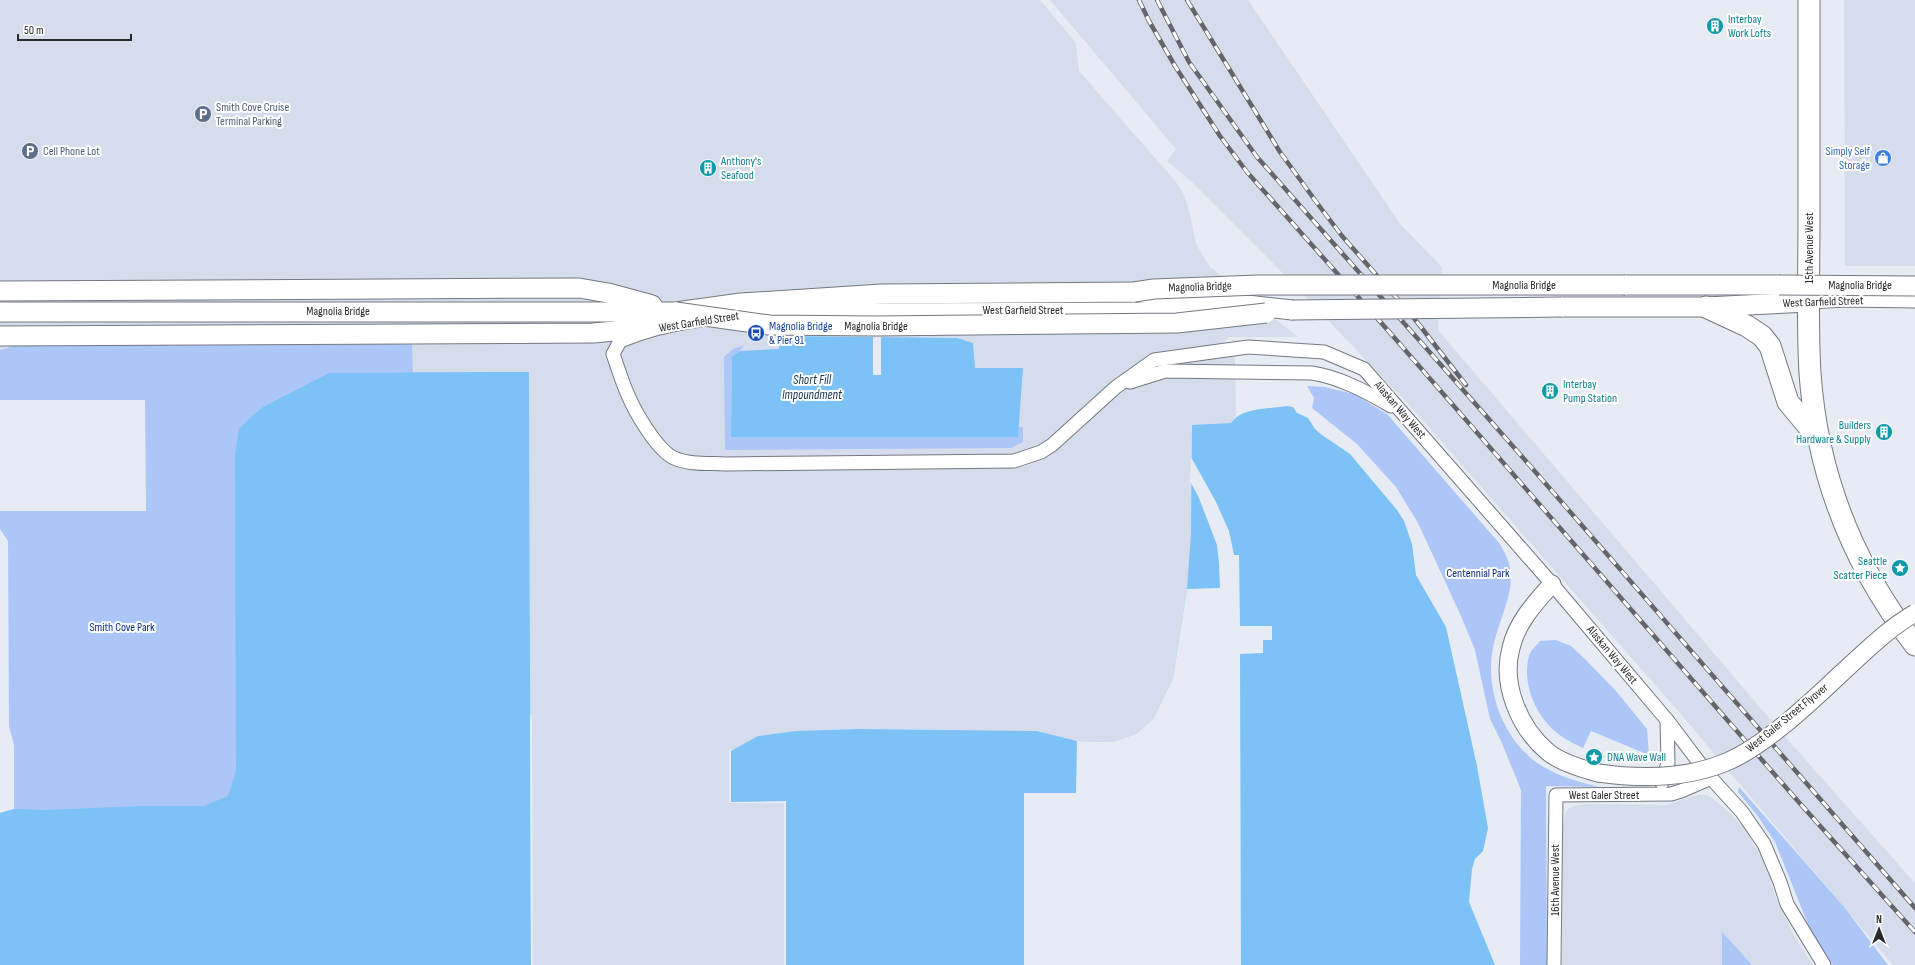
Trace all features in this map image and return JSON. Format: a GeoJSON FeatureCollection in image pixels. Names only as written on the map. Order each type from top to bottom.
{"type":"FeatureCollection","features":[{"type":"Feature","properties":{"kind":"main road","name":"15th Avenue West"},"geometry":{"type":"LineString","coordinates":[[1809,0],[1808,302],[1810,374],[1820,440],[1833,493],[1851,541],[1869,577],[1893,616],[1913,638]]}},
{"type":"Feature","properties":{"kind":"main road","name":"Magnolia Bridge"},"geometry":{"type":"LineString","coordinates":[[1134,292],[1154,289],[1311,285],[1915,286]]}},
{"type":"Feature","properties":{"kind":"main road"},"geometry":{"type":"LineString","coordinates":[[1171,309],[1248,294],[1294,292],[1311,285]]}},
{"type":"Feature","properties":{"kind":"main road"},"geometry":{"type":"LineString","coordinates":[[0,291],[579,288],[608,293],[676,312]]}},
{"type":"Feature","properties":{"kind":"main road","name":"Magnolia Bridge"},"geometry":{"type":"LineString","coordinates":[[0,312],[676,312],[741,303],[882,294],[1134,292],[1216,300],[1292,310]]}},
{"type":"Feature","properties":{"kind":"main road","name":"West Garfield Street"},"geometry":{"type":"LineString","coordinates":[[1706,307],[1808,302]]}},
{"type":"Feature","properties":{"kind":"main road","name":"Magnolia Bridge"},"geometry":{"type":"LineString","coordinates":[[676,312],[769,325],[876,326],[1177,324],[1292,310],[1706,307]]}},
{"type":"Feature","properties":{"kind":"main road"},"geometry":{"type":"LineString","coordinates":[[1706,307],[1747,326],[1762,336],[1770,346],[1788,402],[1820,440]]}},
{"type":"Feature","properties":{"kind":"main road"},"geometry":{"type":"LineString","coordinates":[[1171,309],[1180,312],[1266,313]]}},
{"type":"Feature","properties":{"kind":"main road"},"geometry":{"type":"LineString","coordinates":[[0,336],[593,333],[614,331],[676,312]]}},
{"type":"Feature","properties":{"kind":"street","name":"West Garfield Street"},"geometry":{"type":"LineString","coordinates":[[1808,302],[1846,300],[1915,301]]}},
{"type":"Feature","properties":{"kind":"street","name":"West Garfield Street"},"geometry":{"type":"LineString","coordinates":[[1171,309],[886,310],[724,316],[667,325],[620,341],[614,354],[628,395],[649,431],[665,452],[674,458],[692,462],[726,464],[1014,461],[1041,452],[1052,445],[1116,387],[1154,360],[1248,347],[1324,352],[1364,369]]}},
{"type":"Feature","properties":{"kind":"street"},"geometry":{"type":"LineString","coordinates":[[1340,381],[1346,361]]}},
{"type":"Feature","properties":{"kind":"street","name":"Alaskan Way West"},"geometry":{"type":"LineString","coordinates":[[1364,369],[1552,584],[1667,720],[1711,778],[1742,812],[1764,844],[1780,882],[1787,904],[1824,965]]}},
{"type":"Feature","properties":{"kind":"street","name":"West Garfield Street"},"geometry":{"type":"LineString","coordinates":[[1116,387],[1165,371],[1312,373],[1322,374],[1370,394],[1402,413]]}},
{"type":"Feature","properties":{"kind":"street","name":"West Galer Street Flyover"},"geometry":{"type":"LineString","coordinates":[[1552,584],[1524,617],[1511,646],[1507,675],[1510,691],[1517,710],[1533,737],[1548,753],[1581,769],[1627,777],[1656,777],[1698,771],[1724,763],[1747,752],[1781,726],[1880,638],[1915,614]]}},
{"type":"Feature","properties":{"kind":"street","name":"West Galer Street"},"geometry":{"type":"LineString","coordinates":[[1652,795],[1661,784],[1668,763],[1667,720]]}},
{"type":"Feature","properties":{"kind":"street","name":"West Galer Street"},"geometry":{"type":"LineString","coordinates":[[1556,795],[1652,795],[1681,791],[1711,778]]}},
{"type":"Feature","properties":{"kind":"street","name":"16th Avenue West"},"geometry":{"type":"LineString","coordinates":[[1554,965],[1556,795]]}},
{"type":"Feature","properties":{"kind":"shaded area"},"geometry":{"type":"Polygon","coordinates":[[[0,0],[1040,0],[1076,43],[1079,71],[1176,182],[1183,193],[1189,210],[1196,244],[1210,267],[1298,337],[1229,337],[1215,351],[1235,354],[1236,416],[1231,423],[1192,426],[1241,760],[1077,741],[1037,731],[858,729],[796,731],[758,736],[731,751],[786,801],[786,965],[531,965],[529,372],[412,372],[412,345],[17,345],[0,350],[0,0]]]}},
{"type":"Feature","properties":{"kind":"shaded area"},"geometry":{"type":"Polygon","coordinates":[[[1050,0],[1248,0],[1401,225],[1442,267],[1438,330],[1788,740],[1915,883],[1915,965],[1893,965],[1679,712],[1410,406],[1272,262],[1193,183],[1167,161],[1176,149],[1050,0]]]}},
{"type":"Feature","properties":{"kind":"shaded area","name":"Simply Self Storage"},"geometry":{"type":"Polygon","coordinates":[[[1844,0],[1915,0],[1915,266],[1845,266],[1844,0]]]}},
{"type":"Feature","properties":{"kind":"shaded area"},"geometry":{"type":"Polygon","coordinates":[[[1697,795],[1707,795],[1711,797],[1732,815],[1746,831],[1760,855],[1770,878],[1775,896],[1793,934],[1813,965],[1562,965],[1563,827],[1565,813],[1568,809],[1577,805],[1588,804],[1667,805],[1697,795]]]}},
{"type":"Feature","properties":{"kind":"green space","name":"Smith Cove Park"},"geometry":{"type":"Polygon","coordinates":[[[412,344],[413,372],[529,372],[363,965],[0,965],[0,813],[14,809],[14,745],[9,726],[8,541],[0,529],[0,511],[146,511],[145,400],[0,400],[0,350],[17,345],[412,344]]]}},
{"type":"Feature","properties":{"kind":"green space"},"geometry":{"type":"Polygon","coordinates":[[[744,345],[732,358],[731,437],[1017,437],[1018,427],[1023,427],[1023,442],[1011,448],[725,450],[724,357],[733,349],[744,345]]]}},
{"type":"Feature","properties":{"kind":"green space","name":"Centennial Park"},"geometry":{"type":"Polygon","coordinates":[[[1307,386],[1324,387],[1354,394],[1387,414],[1499,543],[1506,556],[1510,568],[1511,580],[1506,604],[1494,643],[1491,660],[1491,677],[1499,712],[1516,743],[1528,756],[1549,770],[1577,781],[1599,787],[1546,786],[1547,965],[1520,965],[1521,790],[1501,741],[1490,719],[1475,650],[1461,616],[1418,523],[1396,487],[1357,444],[1312,408],[1314,398],[1307,386]]]}},
{"type":"Feature","properties":{"kind":"green space"},"geometry":{"type":"Polygon","coordinates":[[[1556,640],[1571,646],[1586,660],[1616,691],[1647,729],[1649,755],[1591,731],[1583,748],[1564,738],[1546,723],[1539,713],[1530,691],[1527,679],[1527,667],[1532,650],[1540,641],[1556,640]]]}},
{"type":"Feature","properties":{"kind":"green space"},"geometry":{"type":"Polygon","coordinates":[[[1739,787],[1845,908],[1888,965],[1833,965],[1810,929],[1775,842],[1757,815],[1738,792],[1739,787]]]}},
{"type":"Feature","properties":{"kind":"green space"},"geometry":{"type":"Polygon","coordinates":[[[1722,932],[1752,965],[1722,965],[1722,932]]]}},
{"type":"Feature","properties":{"kind":"water","name":"Short Fill Impoundment"},"geometry":{"type":"Polygon","coordinates":[[[779,336],[957,338],[973,343],[975,368],[1023,368],[1018,437],[731,437],[732,357],[740,351],[779,349],[779,336]]]}},
{"type":"Feature","properties":{"kind":"water"},"geometry":{"type":"Polygon","coordinates":[[[529,372],[531,965],[0,965],[0,813],[14,809],[46,810],[141,806],[204,806],[228,796],[236,771],[235,455],[239,429],[263,407],[329,373],[529,372]]]}},
{"type":"Feature","properties":{"kind":"water"},"geometry":{"type":"Polygon","coordinates":[[[1287,406],[1293,407],[1297,413],[1308,418],[1315,429],[1322,435],[1350,454],[1397,510],[1404,521],[1412,544],[1416,575],[1446,627],[1477,766],[1488,828],[1483,851],[1475,859],[1472,869],[1469,902],[1495,965],[786,965],[786,802],[731,802],[731,751],[758,736],[796,731],[858,729],[1037,731],[1077,741],[1112,742],[1136,734],[1153,719],[1173,678],[1187,589],[1191,533],[1192,425],[1231,423],[1242,414],[1249,411],[1287,406]]]}},
{"type":"Feature","properties":{"kind":"pier"},"geometry":{"type":"Polygon","coordinates":[[[778,334],[881,335],[881,375],[873,375],[873,335],[777,335],[778,334]]]}},
{"type":"Feature","properties":{"kind":"pier"},"geometry":{"type":"Polygon","coordinates":[[[1191,457],[1216,502],[1229,531],[1234,555],[1239,555],[1240,626],[1272,626],[1272,640],[1263,640],[1263,653],[1240,654],[1241,965],[1024,965],[1024,793],[1076,793],[1077,741],[1112,742],[1136,734],[1153,719],[1173,678],[1187,589],[1220,588],[1217,545],[1199,498],[1190,481],[1191,457]]]}},
{"type":"Feature","properties":{"kind":"pier"},"geometry":{"type":"Polygon","coordinates":[[[530,715],[532,715],[533,965],[531,965],[530,715]]]}},
{"type":"Feature","properties":{"kind":"pier"},"geometry":{"type":"Polygon","coordinates":[[[731,748],[731,802],[786,801],[786,965],[784,965],[784,803],[729,803],[729,751],[731,748]]]}},
{"type":"Feature","properties":{"kind":"railway"},"geometry":{"type":"LineString","coordinates":[[1139,0],[1149,21],[1175,66],[1220,136],[1247,172],[1392,335],[1796,799],[1915,932]]}},
{"type":"Feature","properties":{"kind":"railway"},"geometry":{"type":"LineString","coordinates":[[1157,0],[1189,62],[1257,157],[1518,452],[1915,908]]}},
{"type":"Feature","properties":{"kind":"railway"},"geometry":{"type":"LineString","coordinates":[[1187,0],[1280,152],[1342,236],[1410,313],[1466,385]]}},
{"type":"Feature","properties":{"kind":"place","name":"Interbay Work Lofts"},"geometry":{"type":"Point","coordinates":[1715,26]}},
{"type":"Feature","properties":{"kind":"place","name":"Smith Cove Cruise Terminal Parking"},"geometry":{"type":"Point","coordinates":[203,114]}},
{"type":"Feature","properties":{"kind":"place","name":"Cell Phone Lot"},"geometry":{"type":"Point","coordinates":[30,151]}},
{"type":"Feature","properties":{"kind":"place","name":"Simply Self Storage"},"geometry":{"type":"Point","coordinates":[1883,158]}},
{"type":"Feature","properties":{"kind":"place","name":"Anthony's Seafood"},"geometry":{"type":"Point","coordinates":[708,168]}},
{"type":"Feature","properties":{"kind":"place","name":"Magnolia Bridge & Pier 91"},"geometry":{"type":"Point","coordinates":[756,333]}},
{"type":"Feature","properties":{"kind":"place","name":"Interbay Pump Station"},"geometry":{"type":"Point","coordinates":[1550,391]}},
{"type":"Feature","properties":{"kind":"place","name":"Builders Hardware & Supply"},"geometry":{"type":"Point","coordinates":[1884,432]}},
{"type":"Feature","properties":{"kind":"place","name":"Seattle Scatter Piece"},"geometry":{"type":"Point","coordinates":[1900,568]}},
{"type":"Feature","properties":{"kind":"place","name":"DNA Wave Wall"},"geometry":{"type":"Point","coordinates":[1594,757]}}]}
